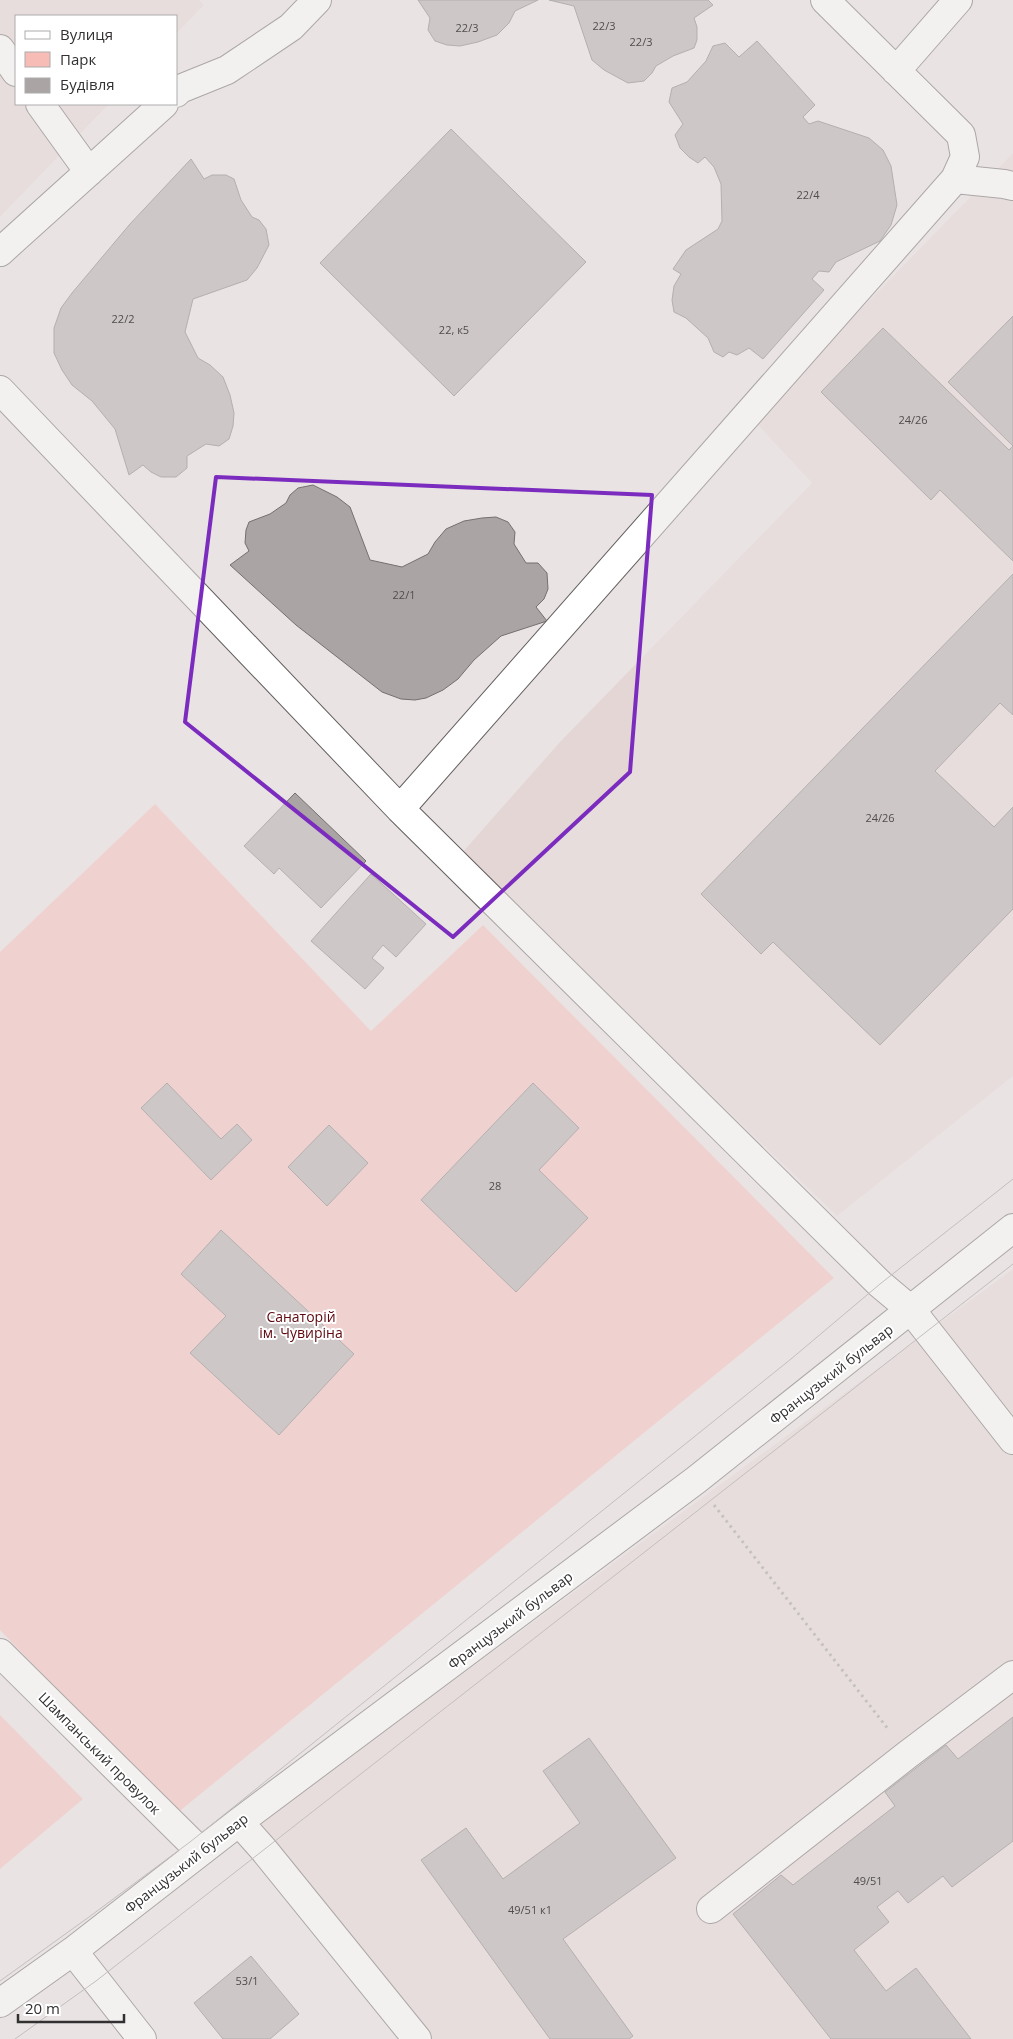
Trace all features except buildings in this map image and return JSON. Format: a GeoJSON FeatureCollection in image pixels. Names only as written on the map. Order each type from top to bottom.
{"type":"FeatureCollection","features":[{"type":"Feature","properties":{"kind":"street"},"geometry":{"type":"LineString","coordinates":[[178,92],[227,70],[291,27],[317,0]]}},
{"type":"Feature","properties":{"kind":"street"},"geometry":{"type":"LineString","coordinates":[[400,808],[954,179],[965,157],[961,135],[825,0]]}},
{"type":"Feature","properties":{"kind":"street"},"geometry":{"type":"LineString","coordinates":[[896,71],[958,0]]}},
{"type":"Feature","properties":{"kind":"street"},"geometry":{"type":"LineString","coordinates":[[0,49],[15,71]]}},
{"type":"Feature","properties":{"kind":"street"},"geometry":{"type":"LineString","coordinates":[[41,105],[89,172]]}},
{"type":"Feature","properties":{"kind":"street"},"geometry":{"type":"LineString","coordinates":[[0,252],[163,105]]}},
{"type":"Feature","properties":{"kind":"street"},"geometry":{"type":"LineString","coordinates":[[954,179],[1013,186]]}},
{"type":"Feature","properties":{"kind":"street"},"geometry":{"type":"LineString","coordinates":[[0,390],[400,808],[880,1284],[911,1310],[1013,1440]]}},
{"type":"Feature","properties":{"kind":"street","name":"Французький бульвар"},"geometry":{"type":"LineString","coordinates":[[0,2003],[73,1951],[239,1822],[696,1480],[1013,1228]]}},
{"type":"Feature","properties":{"kind":"street","name":"Шампанський провулок"},"geometry":{"type":"LineString","coordinates":[[0,1653],[200,1852]]}},
{"type":"Feature","properties":{"kind":"street"},"geometry":{"type":"LineString","coordinates":[[711,1909],[907,1755],[1013,1675]]}},
{"type":"Feature","properties":{"kind":"street"},"geometry":{"type":"LineString","coordinates":[[239,1822],[264,1850],[417,2039]]}},
{"type":"Feature","properties":{"kind":"street"},"geometry":{"type":"LineString","coordinates":[[73,1951],[142,2039]]}},
{"type":"Feature","properties":{"kind":"path"},"geometry":{"type":"LineString","coordinates":[[696,1480],[907,1755]]}},
{"type":"Feature","properties":{"kind":"highlighted area"},"geometry":{"type":"Polygon","coordinates":[[[216,477],[652,495],[630,772],[453,937],[185,722],[216,477]]]}},
{"type":"Feature","properties":{"kind":"shaded area"},"geometry":{"type":"Polygon","coordinates":[[[0,0],[199,0],[204,5],[178,32],[178,15],[15,15],[15,105],[108,105],[0,217],[0,0]]]}},
{"type":"Feature","properties":{"kind":"shaded area"},"geometry":{"type":"Polygon","coordinates":[[[1013,153],[1013,1076],[837,1216],[461,854],[560,742],[812,483],[753,420],[1013,153]]]}},
{"type":"Feature","properties":{"kind":"shaded area"},"geometry":{"type":"Polygon","coordinates":[[[1013,1269],[1013,2039],[428,2039],[256,1826],[1013,1269]]]}},
{"type":"Feature","properties":{"kind":"green space","name":"Санаторій ім. Чувиріна"},"geometry":{"type":"Polygon","coordinates":[[[155,804],[371,1031],[483,925],[834,1278],[176,1814],[0,1630],[0,952],[155,804]]]}},
{"type":"Feature","properties":{"kind":"green space"},"geometry":{"type":"Polygon","coordinates":[[[0,1715],[83,1799],[0,1869],[0,1715]]]}},
{"type":"Feature","properties":{"kind":"tram line"},"geometry":{"type":"LineString","coordinates":[[0,1981],[190,1842],[791,1359],[880,1284],[1013,1179]]}},
{"type":"Feature","properties":{"kind":"tram line"},"geometry":{"type":"LineString","coordinates":[[15,2039],[96,1981],[1013,1264]]}}]}
